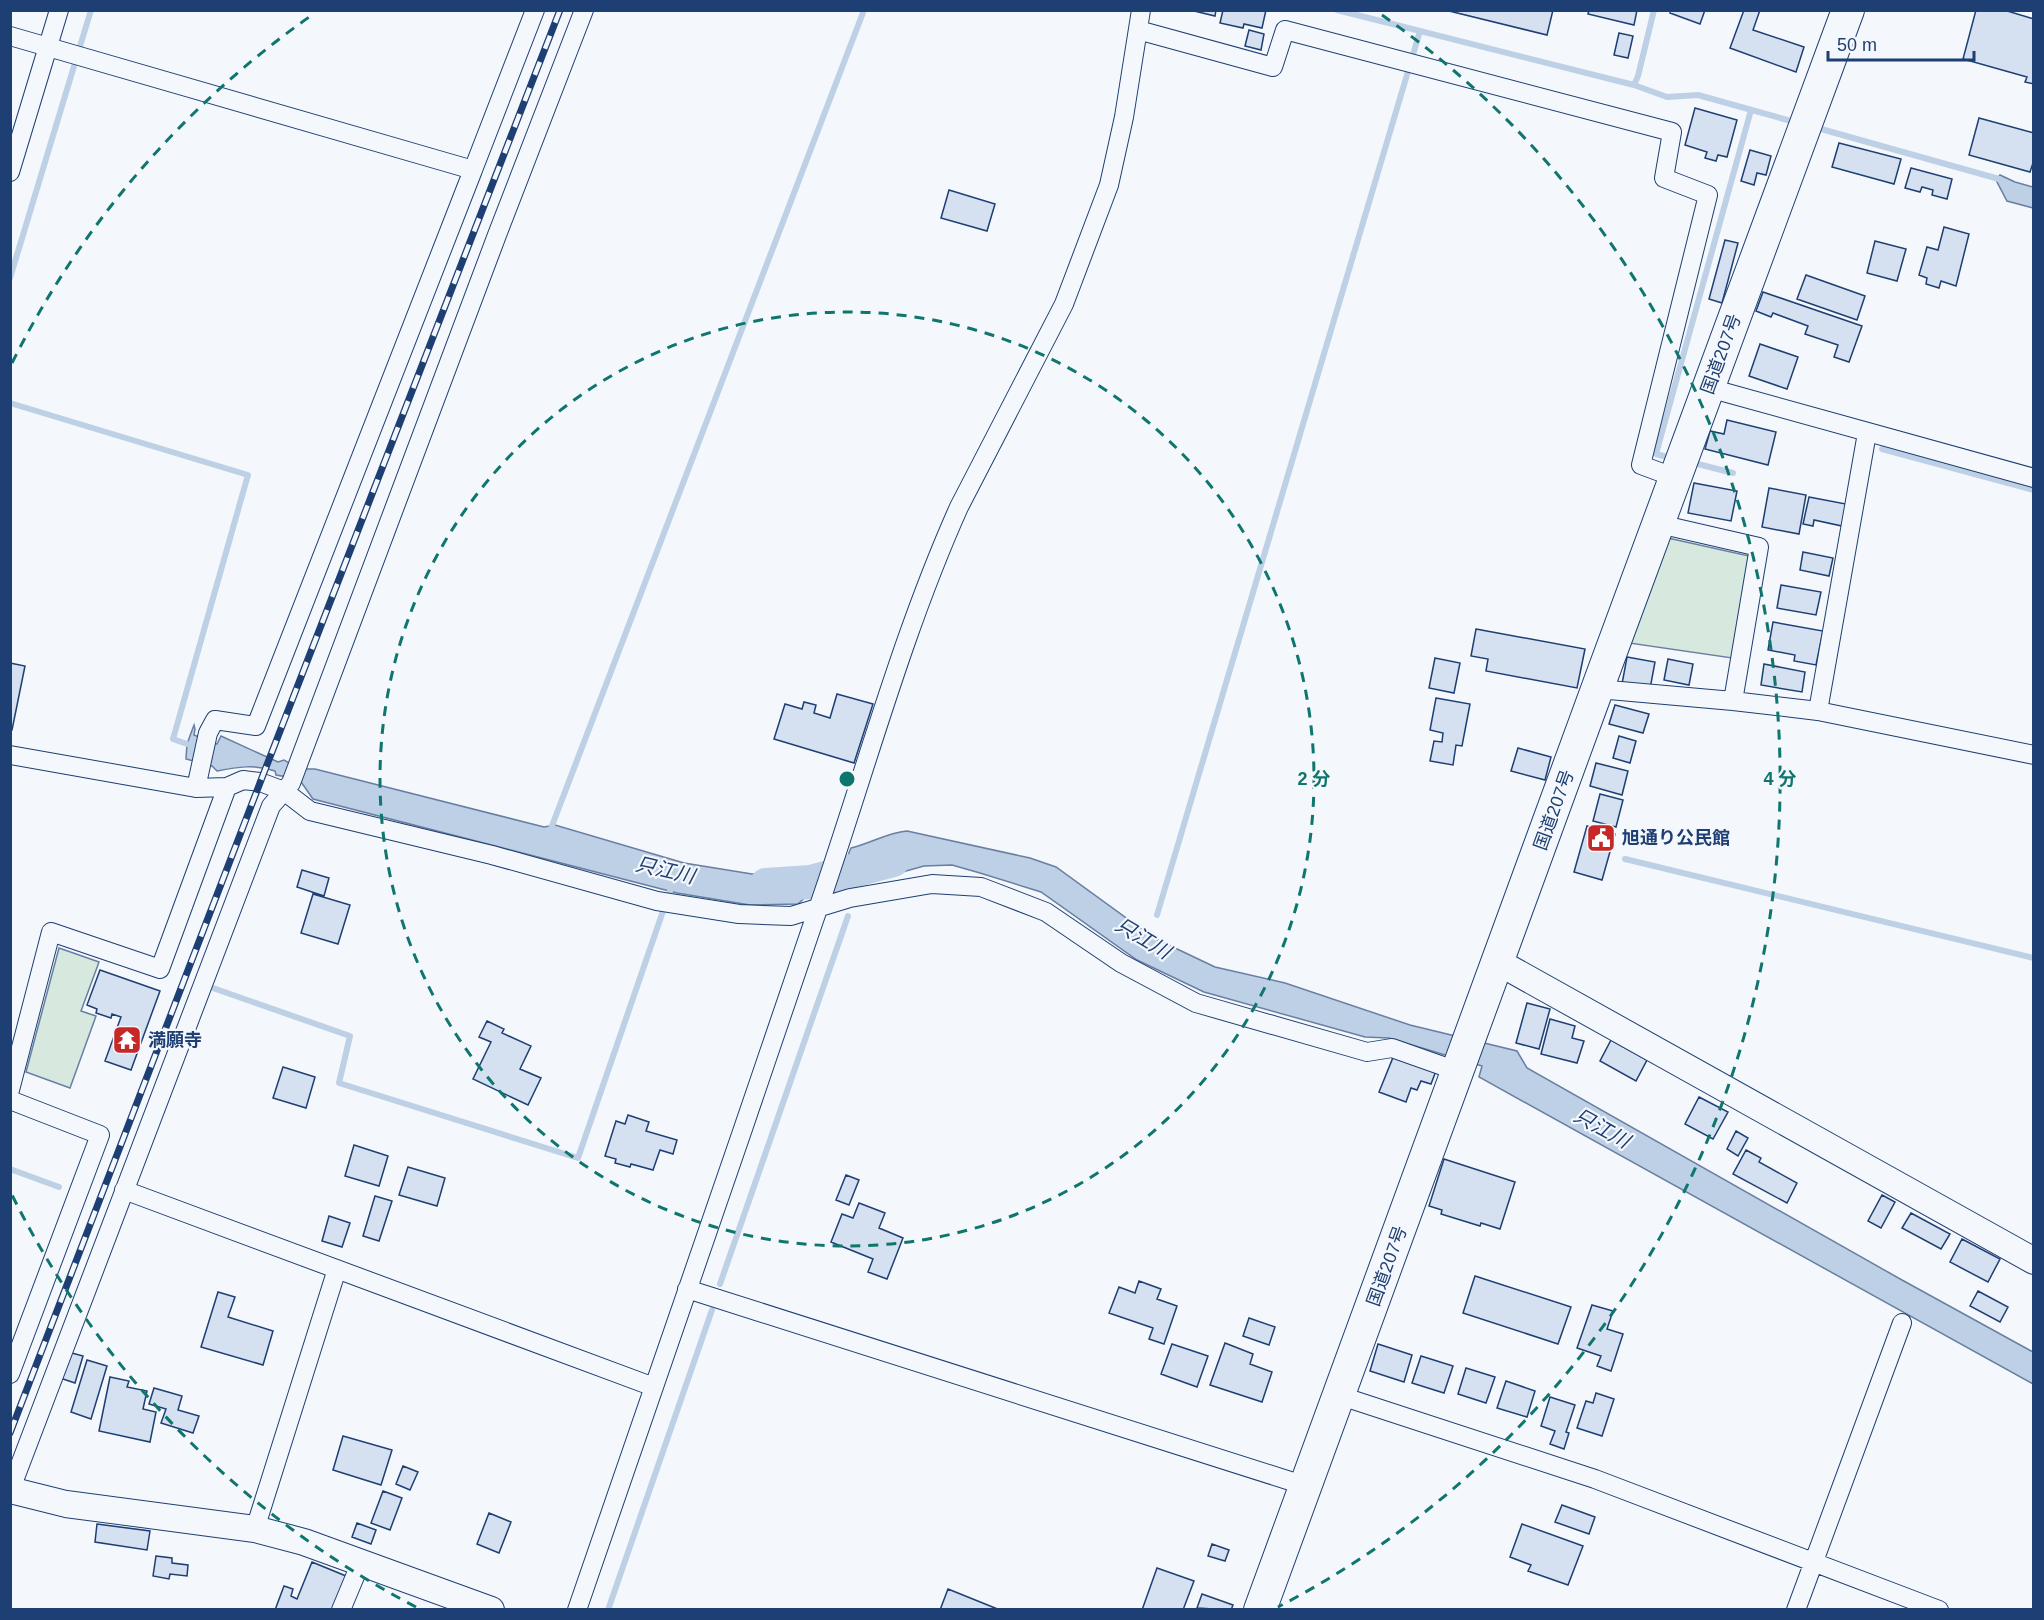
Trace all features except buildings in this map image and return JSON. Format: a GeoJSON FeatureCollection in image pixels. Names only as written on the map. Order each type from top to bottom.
{"type":"FeatureCollection","features":[{"type":"Feature","properties":{"kind":"highway","name":"国道207号"},"geometry":{"type":"LineString","coordinates":[[1260,1610],[1341,1396],[1473,1028],[1848,10]]}},
{"type":"Feature","properties":{"kind":"street"},"geometry":{"type":"LineString","coordinates":[[10,172],[59,10]]}},
{"type":"Feature","properties":{"kind":"street"},"geometry":{"type":"LineString","coordinates":[[196,788],[208,733],[215,720],[256,726],[535,10]]}},
{"type":"Feature","properties":{"kind":"street"},"geometry":{"type":"LineString","coordinates":[[491,1610],[304,1542],[255,1529],[66,1504],[11,1490],[271,806],[287,787],[298,763],[584,10]]}},
{"type":"Feature","properties":{"kind":"street"},"geometry":{"type":"LineString","coordinates":[[577,1610],[819,908],[898,666],[944,539],[1064,304],[1109,185],[1124,117],[1141,10]]}},
{"type":"Feature","properties":{"kind":"street"},"geometry":{"type":"LineString","coordinates":[[1138,30],[1273,67],[1285,30],[1672,132],[1664,178],[1708,195],[1641,465],[1680,467]]}},
{"type":"Feature","properties":{"kind":"street"},"geometry":{"type":"LineString","coordinates":[[10,36],[472,170]]}},
{"type":"Feature","properties":{"kind":"street"},"geometry":{"type":"LineString","coordinates":[[1709,388],[2034,478]]}},
{"type":"Feature","properties":{"kind":"street"},"geometry":{"type":"LineString","coordinates":[[1818,711],[1867,433]]}},
{"type":"Feature","properties":{"kind":"street"},"geometry":{"type":"LineString","coordinates":[[1659,524],[1759,548],[1733,701]]}},
{"type":"Feature","properties":{"kind":"street"},"geometry":{"type":"LineString","coordinates":[[1598,690],[1733,701],[1818,711],[2034,755]]}},
{"type":"Feature","properties":{"kind":"street"},"geometry":{"type":"LineString","coordinates":[[10,755],[196,788],[227,788],[243,780],[287,787],[310,811],[492,855],[665,902],[739,914],[791,916],[850,898],[932,884],[981,887],[1046,912],[1121,963],[1196,1003],[1367,1052],[1392,1048],[1458,1071]]}},
{"type":"Feature","properties":{"kind":"street"},"geometry":{"type":"LineString","coordinates":[[10,1090],[51,932],[160,969],[227,788]]}},
{"type":"Feature","properties":{"kind":"street"},"geometry":{"type":"LineString","coordinates":[[1498,962],[2034,1261]]}},
{"type":"Feature","properties":{"kind":"street"},"geometry":{"type":"LineString","coordinates":[[10,1100],[100,1135],[10,1374]]}},
{"type":"Feature","properties":{"kind":"street"},"geometry":{"type":"LineString","coordinates":[[124,1190],[654,1386]]}},
{"type":"Feature","properties":{"kind":"street"},"geometry":{"type":"LineString","coordinates":[[255,1529],[337,1269]]}},
{"type":"Feature","properties":{"kind":"street"},"geometry":{"type":"LineString","coordinates":[[687,1289],[1306,1486]]}},
{"type":"Feature","properties":{"kind":"street"},"geometry":{"type":"LineString","coordinates":[[1796,1610],[1902,1323]]}},
{"type":"Feature","properties":{"kind":"street"},"geometry":{"type":"LineString","coordinates":[[1341,1396],[1595,1479],[1939,1610]]}},
{"type":"Feature","properties":{"kind":"street"},"geometry":{"type":"LineString","coordinates":[[341,1610],[361,1562]]}},
{"type":"Feature","properties":{"kind":"shaded area"},"geometry":{"type":"Polygon","coordinates":[[[1668,538],[1749,556],[1732,658],[1629,643],[1668,538]]]}},
{"type":"Feature","properties":{"kind":"shaded area"},"geometry":{"type":"Polygon","coordinates":[[[59,948],[99,962],[81,1011],[96,1016],[70,1088],[26,1072],[59,948]]]}},
{"type":"Feature","properties":{"kind":"water"},"geometry":{"type":"Polygon","coordinates":[[[2000,175],[2033,187],[2033,208],[2007,201],[1996,180],[2000,175]]]}},
{"type":"Feature","properties":{"kind":"water"},"geometry":{"type":"Polygon","coordinates":[[[194,725],[194,735],[217,744],[221,736],[278,762],[284,760],[300,769],[315,769],[544,827],[555,825],[684,863],[752,874],[805,873],[814,889],[798,904],[750,905],[677,893],[313,799],[299,779],[276,775],[275,771],[239,767],[217,771],[212,766],[186,759],[187,744],[194,725]]]}},
{"type":"Feature","properties":{"kind":"water"},"geometry":{"type":"Polygon","coordinates":[[[907,831],[1030,858],[1056,867],[1154,938],[1215,967],[1285,983],[1410,1025],[1517,1051],[1527,1068],[2033,1352],[2033,1384],[1479,1077],[1482,1066],[1389,1038],[1365,1037],[1204,992],[1137,960],[1041,892],[980,873],[952,865],[924,866],[856,885],[850,876],[848,867],[851,848],[907,831]]]}},
{"type":"Feature","properties":{"kind":"waterway"},"geometry":{"type":"LineString","coordinates":[[10,278],[91,10]]}},
{"type":"Feature","properties":{"kind":"waterway"},"geometry":{"type":"LineString","coordinates":[[550,831],[864,10]]}},
{"type":"Feature","properties":{"kind":"waterway"},"geometry":{"type":"LineString","coordinates":[[1337,10],[1634,85],[1654,10]]}},
{"type":"Feature","properties":{"kind":"waterway"},"geometry":{"type":"LineString","coordinates":[[1157,915],[1420,31]]}},
{"type":"Feature","properties":{"kind":"waterway"},"geometry":{"type":"LineString","coordinates":[[1634,85],[1667,97],[1698,95],[1798,123]]}},
{"type":"Feature","properties":{"kind":"waterway"},"geometry":{"type":"LineString","coordinates":[[1671,458],[1656,454],[1751,110]]}},
{"type":"Feature","properties":{"kind":"waterway"},"geometry":{"type":"LineString","coordinates":[[1814,127],[1999,179],[2005,183]]}},
{"type":"Feature","properties":{"kind":"waterway"},"geometry":{"type":"LineString","coordinates":[[10,403],[248,475],[173,739],[187,744]]}},
{"type":"Feature","properties":{"kind":"waterway"},"geometry":{"type":"LineString","coordinates":[[1882,449],[2034,490]]}},
{"type":"Feature","properties":{"kind":"waterway"},"geometry":{"type":"LineString","coordinates":[[1690,462],[1733,473]]}},
{"type":"Feature","properties":{"kind":"waterway"},"geometry":{"type":"LineString","coordinates":[[1625,859],[2034,958]]}},
{"type":"Feature","properties":{"kind":"waterway","name":"只江川"},"geometry":{"type":"LineString","coordinates":[[766,885],[811,882],[893,860]]}},
{"type":"Feature","properties":{"kind":"waterway"},"geometry":{"type":"LineString","coordinates":[[213,988],[350,1036],[339,1083],[578,1158],[672,885]]}},
{"type":"Feature","properties":{"kind":"waterway"},"geometry":{"type":"LineString","coordinates":[[720,1284],[848,916]]}},
{"type":"Feature","properties":{"kind":"waterway"},"geometry":{"type":"LineString","coordinates":[[10,1169],[59,1187]]}},
{"type":"Feature","properties":{"kind":"waterway"},"geometry":{"type":"LineString","coordinates":[[608,1610],[712,1310]]}},
{"type":"Feature","properties":{"kind":"railway"},"geometry":{"type":"LineString","coordinates":[[10,1433],[560,10]]}},
{"type":"Feature","properties":{"kind":"place","name":"旭通り公民館"},"geometry":{"type":"Point","coordinates":[1601,838]}},
{"type":"Feature","properties":{"kind":"place","name":"満願寺"},"geometry":{"type":"Point","coordinates":[127,1040]}}]}
